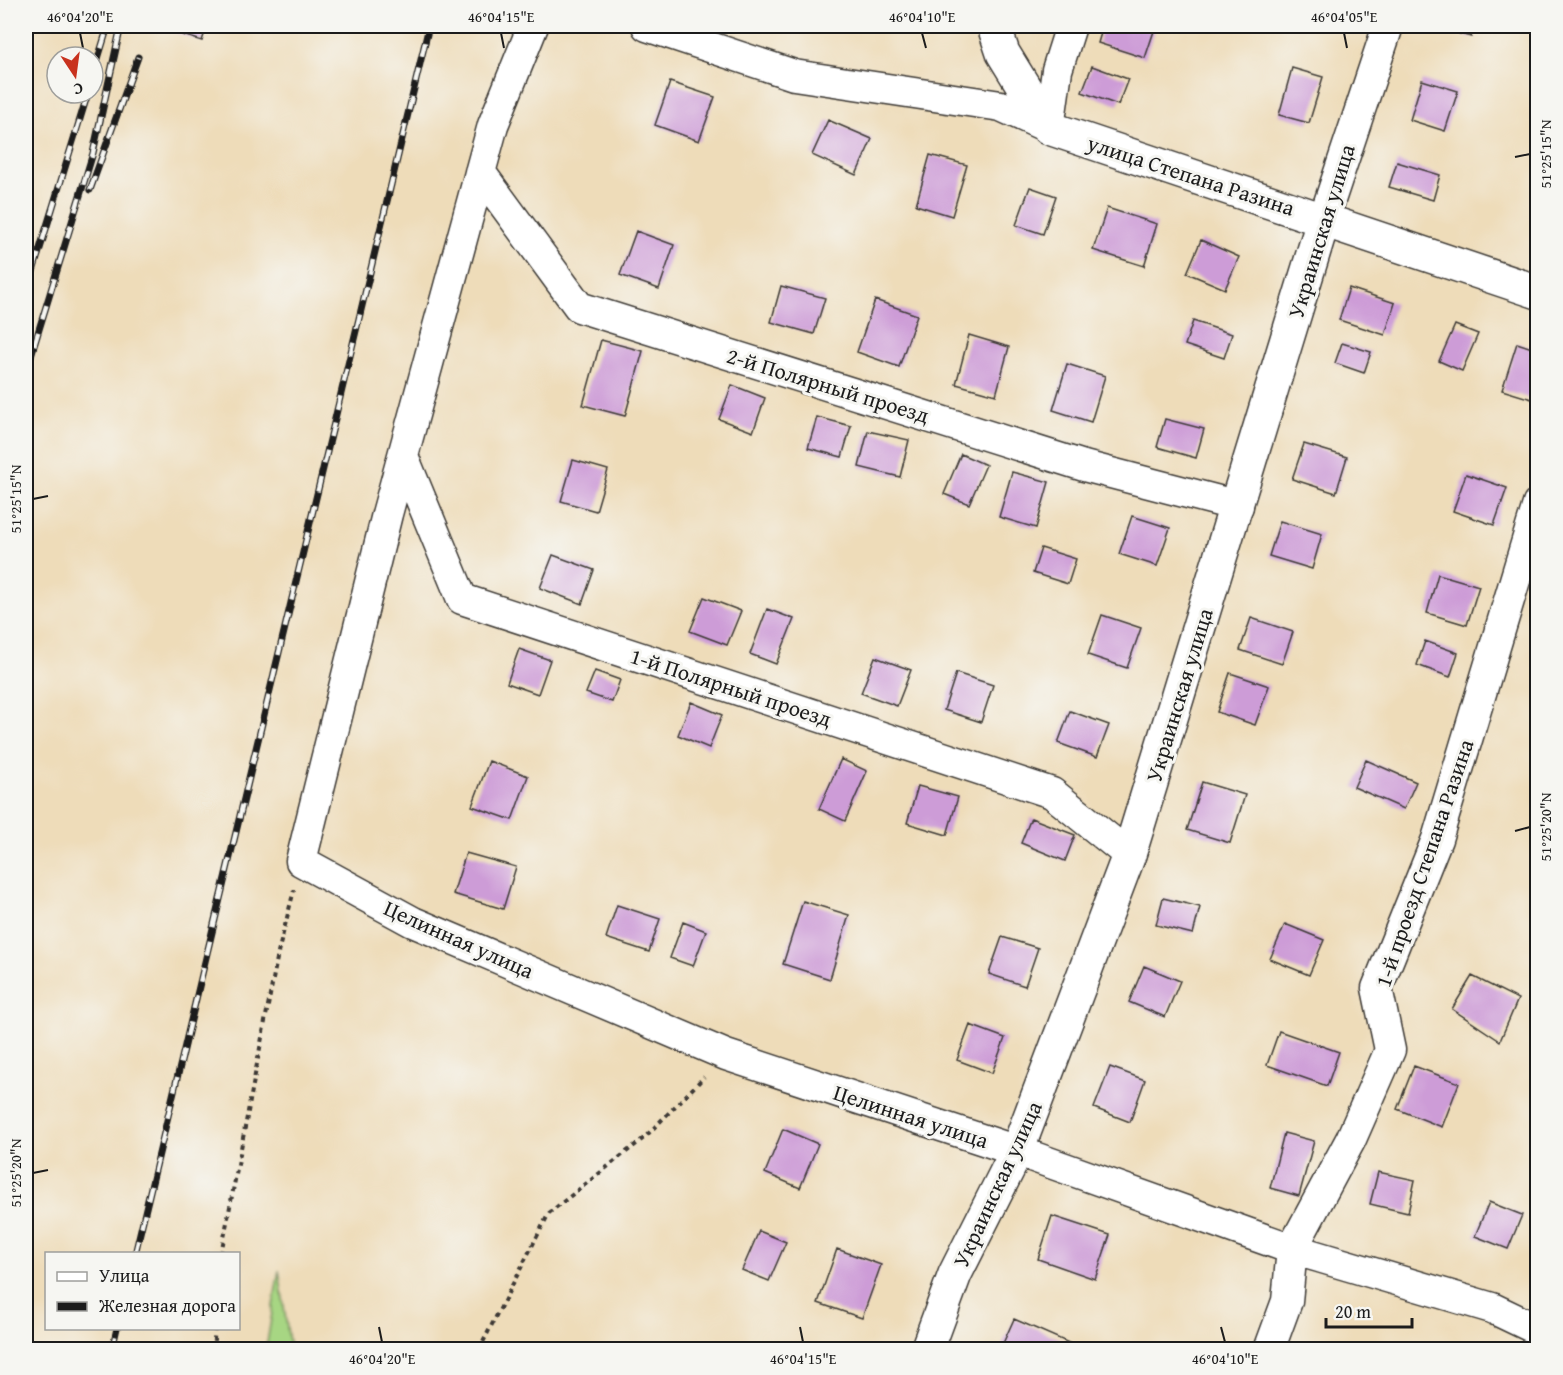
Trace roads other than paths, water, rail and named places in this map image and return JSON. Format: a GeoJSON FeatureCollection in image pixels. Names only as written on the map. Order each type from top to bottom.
{"type":"FeatureCollection","features":[{"type":"Feature","properties":{"kind":"street"},"geometry":{"type":"LineString","coordinates":[[403,456],[493,125],[533,26]]}},
{"type":"Feature","properties":{"kind":"street","name":"улица Степана Разина"},"geometry":{"type":"LineString","coordinates":[[647,26],[794,75],[1001,106],[1049,128],[1324,218],[1538,292]]}},
{"type":"Feature","properties":{"kind":"street"},"geometry":{"type":"LineString","coordinates":[[994,26],[1003,53],[1049,128]]}},
{"type":"Feature","properties":{"kind":"street"},"geometry":{"type":"LineString","coordinates":[[1049,128],[1057,70],[1071,26]]}},
{"type":"Feature","properties":{"kind":"street","name":"Украинская улица"},"geometry":{"type":"LineString","coordinates":[[927,1350],[955,1275],[1017,1151],[1129,855],[1238,506],[1324,218],[1388,26]]}},
{"type":"Feature","properties":{"kind":"street","name":"2-й Полярный проезд"},"geometry":{"type":"LineString","coordinates":[[480,172],[579,307],[1084,466],[1238,506]]}},
{"type":"Feature","properties":{"kind":"street","name":"1-й Полярный проезд"},"geometry":{"type":"LineString","coordinates":[[403,456],[462,599],[1052,793],[1129,855]]}},
{"type":"Feature","properties":{"kind":"street","name":"Целинная улица"},"geometry":{"type":"LineString","coordinates":[[403,456],[301,861],[413,922],[726,1055],[1017,1151],[1292,1250],[1492,1308],[1538,1330]]}},
{"type":"Feature","properties":{"kind":"street","name":"1-й проезд Степана Разина"},"geometry":{"type":"LineString","coordinates":[[1269,1350],[1287,1301],[1292,1250],[1351,1139],[1390,1050],[1377,988],[1437,839],[1538,504]]}},
{"type":"Feature","properties":{"kind":"street"},"geometry":{"type":"LineString","coordinates":[[1492,1308],[1537,1350]]}},
{"type":"Feature","properties":{"kind":"railway"},"geometry":{"type":"LineString","coordinates":[[102,45],[108,26]]}},
{"type":"Feature","properties":{"kind":"railway"},"geometry":{"type":"LineString","coordinates":[[26,372],[93,153],[121,26]]}},
{"type":"Feature","properties":{"kind":"railway"},"geometry":{"type":"LineString","coordinates":[[135,1252],[429,26]]}},
{"type":"Feature","properties":{"kind":"railway"},"geometry":{"type":"LineString","coordinates":[[90,190],[138,57]]}},
{"type":"Feature","properties":{"kind":"railway"},"geometry":{"type":"LineString","coordinates":[[26,294],[84,105]]}},
{"type":"Feature","properties":{"kind":"railway"},"geometry":{"type":"LineString","coordinates":[[112,1350],[117,1330]]}}]}
